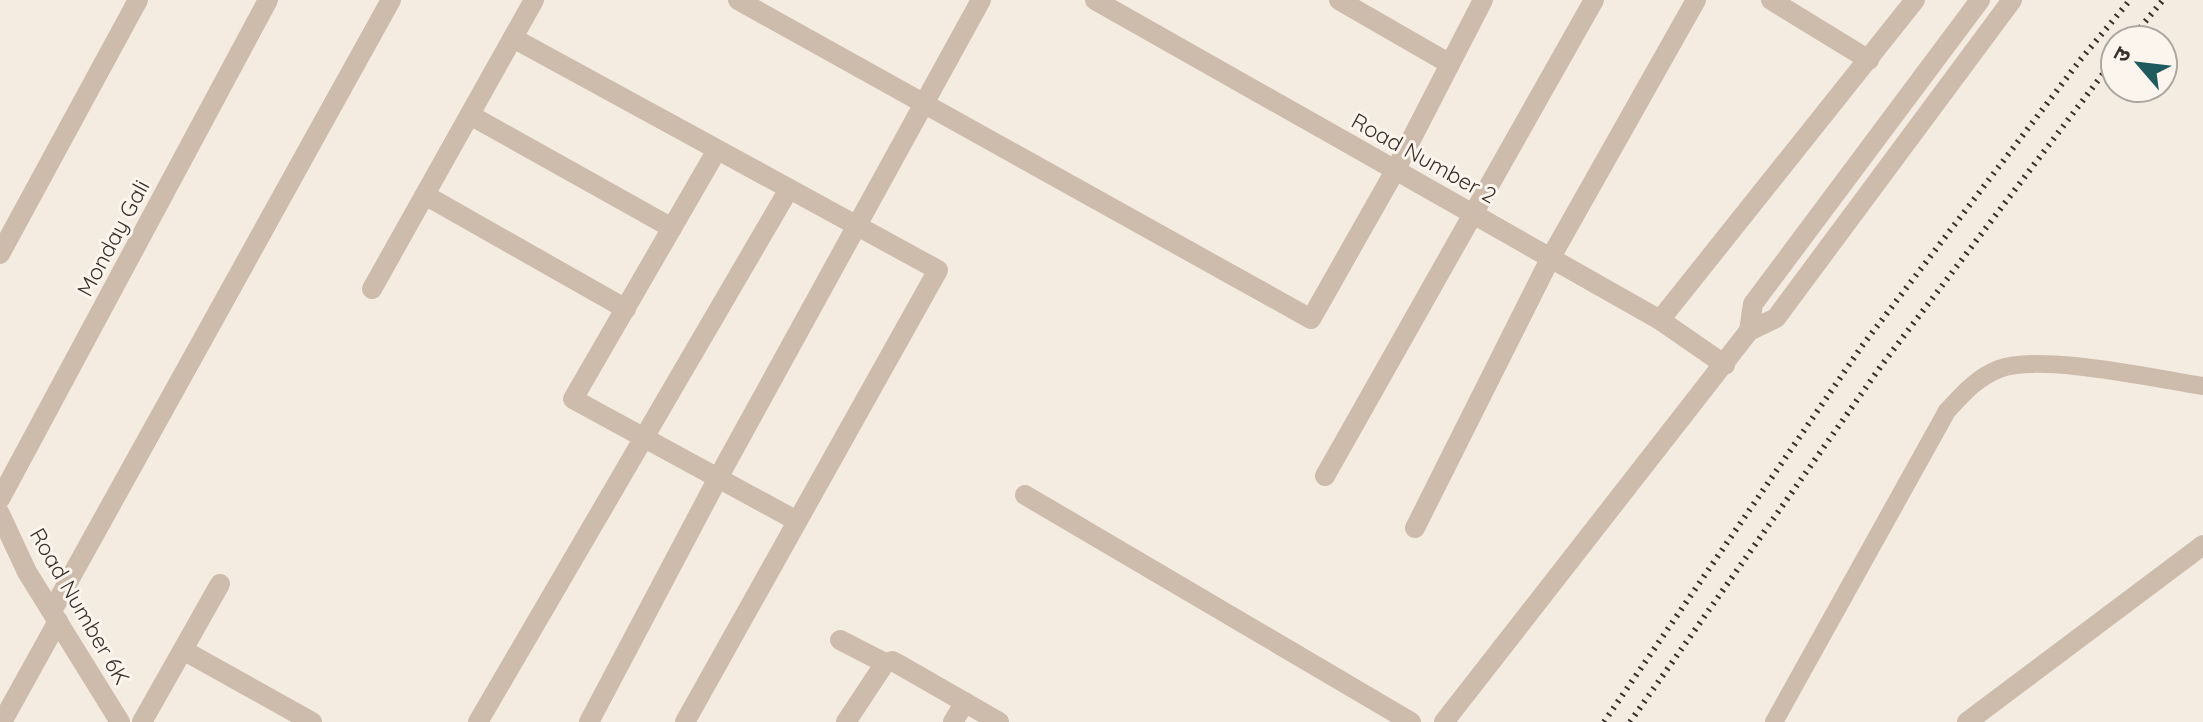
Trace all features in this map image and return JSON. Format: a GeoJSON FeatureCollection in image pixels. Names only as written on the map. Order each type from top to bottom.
{"type":"FeatureCollection","features":[{"type":"Feature","properties":{"kind":"street"},"geometry":{"type":"LineString","coordinates":[[0,254],[138,0]]}},
{"type":"Feature","properties":{"kind":"street","name":"Monday Gali"},"geometry":{"type":"LineString","coordinates":[[0,499],[268,0]]}},
{"type":"Feature","properties":{"kind":"street"},"geometry":{"type":"LineString","coordinates":[[2,722],[55,616],[391,0]]}},
{"type":"Feature","properties":{"kind":"street"},"geometry":{"type":"LineString","coordinates":[[372,289],[534,0]]}},
{"type":"Feature","properties":{"kind":"street"},"geometry":{"type":"LineString","coordinates":[[738,0],[1311,319],[1396,169],[1483,0]]}},
{"type":"Feature","properties":{"kind":"street"},"geometry":{"type":"LineString","coordinates":[[589,722],[718,478],[981,0]]}},
{"type":"Feature","properties":{"kind":"street","name":"Road Number 2"},"geometry":{"type":"LineString","coordinates":[[1095,0],[1660,320],[1725,365]]}},
{"type":"Feature","properties":{"kind":"street"},"geometry":{"type":"LineString","coordinates":[[1339,0],[1450,64]]}},
{"type":"Feature","properties":{"kind":"street"},"geometry":{"type":"LineString","coordinates":[[1325,476],[1594,0]]}},
{"type":"Feature","properties":{"kind":"street"},"geometry":{"type":"LineString","coordinates":[[1415,528],[1551,257],[1696,0]]}},
{"type":"Feature","properties":{"kind":"street"},"geometry":{"type":"LineString","coordinates":[[1771,0],[1869,60]]}},
{"type":"Feature","properties":{"kind":"street"},"geometry":{"type":"LineString","coordinates":[[1660,320],[1915,0]]}},
{"type":"Feature","properties":{"kind":"street"},"geometry":{"type":"LineString","coordinates":[[1444,722],[1725,365],[1749,331],[1753,304],[1980,0]]}},
{"type":"Feature","properties":{"kind":"street"},"geometry":{"type":"LineString","coordinates":[[1749,331],[1776,318],[2012,0]]}},
{"type":"Feature","properties":{"kind":"street"},"geometry":{"type":"LineString","coordinates":[[513,38],[938,270],[685,722]]}},
{"type":"Feature","properties":{"kind":"street"},"geometry":{"type":"LineString","coordinates":[[470,115],[672,228]]}},
{"type":"Feature","properties":{"kind":"street"},"geometry":{"type":"LineString","coordinates":[[717,150],[573,399],[797,521]]}},
{"type":"Feature","properties":{"kind":"street"},"geometry":{"type":"LineString","coordinates":[[478,722],[789,189]]}},
{"type":"Feature","properties":{"kind":"street"},"geometry":{"type":"LineString","coordinates":[[425,195],[626,309]]}},
{"type":"Feature","properties":{"kind":"street"},"geometry":{"type":"LineString","coordinates":[[1025,495],[1411,722]]}},
{"type":"Feature","properties":{"kind":"street","name":"Road Number 6K"},"geometry":{"type":"LineString","coordinates":[[0,514],[27,572],[120,722]]}},
{"type":"Feature","properties":{"kind":"street"},"geometry":{"type":"LineString","coordinates":[[1967,722],[2203,545]]}},
{"type":"Feature","properties":{"kind":"street"},"geometry":{"type":"LineString","coordinates":[[142,722],[220,584]]}},
{"type":"Feature","properties":{"kind":"street"},"geometry":{"type":"LineString","coordinates":[[840,640],[885,663]]}},
{"type":"Feature","properties":{"kind":"street"},"geometry":{"type":"LineString","coordinates":[[183,650],[312,722]]}},
{"type":"Feature","properties":{"kind":"street"},"geometry":{"type":"LineString","coordinates":[[846,722],[885,663],[892,661],[999,722]]}},
{"type":"Feature","properties":{"kind":"street"},"geometry":{"type":"LineString","coordinates":[[953,722],[965,702]]}},
{"type":"Feature","properties":{"kind":"lane"},"geometry":{"type":"LineString","coordinates":[[1774,722],[1947,411],[1973,383],[2002,368],[2045,363],[2203,386]]}},
{"type":"Feature","properties":{"kind":"railway"},"geometry":{"type":"LineString","coordinates":[[1604,722],[1862,346],[2081,59],[2130,0]]}},
{"type":"Feature","properties":{"kind":"railway"},"geometry":{"type":"LineString","coordinates":[[2143,24],[2163,0]]}},
{"type":"Feature","properties":{"kind":"railway"},"geometry":{"type":"LineString","coordinates":[[1630,722],[1881,366],[2099,79]]}}]}
